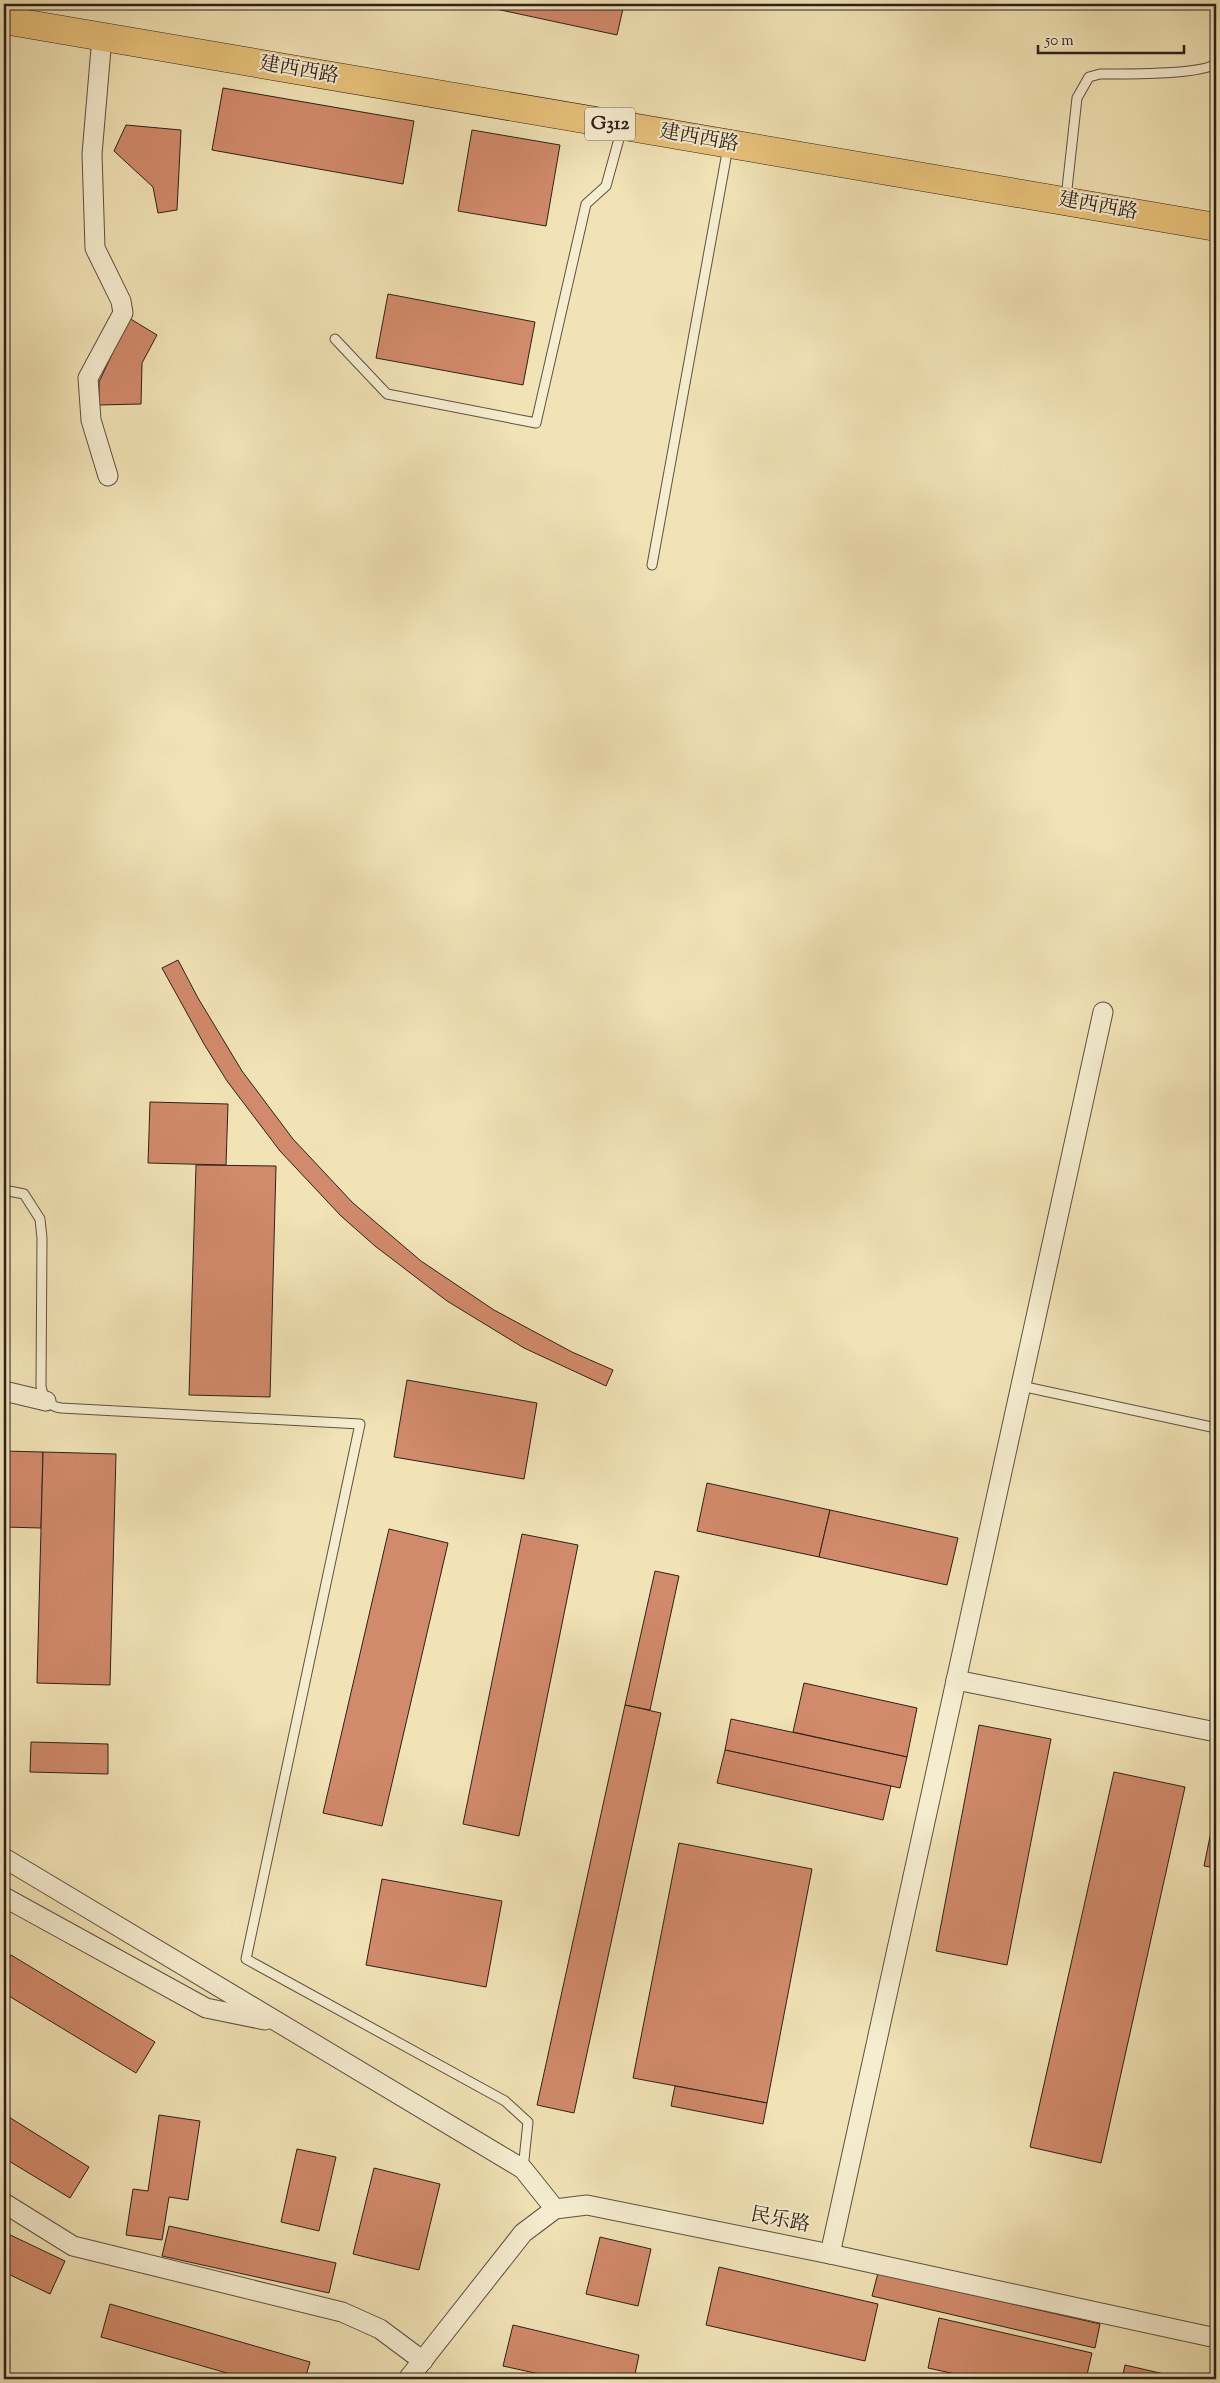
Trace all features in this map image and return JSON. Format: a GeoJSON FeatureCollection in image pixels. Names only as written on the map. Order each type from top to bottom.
{"type":"FeatureCollection","features":[{"type":"Feature","properties":{"kind":"highway","name":"建西西路"},"geometry":{"type":"LineString","coordinates":[[4,20],[1216,227]]}},
{"type":"Feature","properties":{"kind":"street"},"geometry":{"type":"LineString","coordinates":[[102,38],[92,154],[95,248],[121,302],[123,312],[88,378],[91,420],[108,476]]}},
{"type":"Feature","properties":{"kind":"street"},"geometry":{"type":"LineString","coordinates":[[830,2254],[1103,1012]]}},
{"type":"Feature","properties":{"kind":"street"},"geometry":{"type":"LineString","coordinates":[[4,1391],[46,1401]]}},
{"type":"Feature","properties":{"kind":"street"},"geometry":{"type":"LineString","coordinates":[[956,1680],[1216,1732]]}},
{"type":"Feature","properties":{"kind":"street"},"geometry":{"type":"LineString","coordinates":[[4,1858],[523,2169],[556,2209]]}},
{"type":"Feature","properties":{"kind":"street"},"geometry":{"type":"LineString","coordinates":[[5,1900],[206,2008],[278,2022]]}},
{"type":"Feature","properties":{"kind":"street"},"geometry":{"type":"LineString","coordinates":[[4,2203],[73,2246],[342,2312],[380,2329],[423,2361]]}},
{"type":"Feature","properties":{"kind":"street","name":"民乐路"},"geometry":{"type":"LineString","coordinates":[[408,2379],[523,2233],[556,2209],[587,2205],[830,2254],[1216,2338]]}},
{"type":"Feature","properties":{"kind":"lane"},"geometry":{"type":"LineString","coordinates":[[1066,201],[1077,98],[1089,78],[1100,74],[1194,71],[1213,67],[1216,63]]}},
{"type":"Feature","properties":{"kind":"lane"},"geometry":{"type":"LineString","coordinates":[[335,339],[387,394],[536,423],[586,204],[606,186],[623,126]]}},
{"type":"Feature","properties":{"kind":"lane"},"geometry":{"type":"LineString","coordinates":[[652,565],[729,144]]}},
{"type":"Feature","properties":{"kind":"lane"},"geometry":{"type":"LineString","coordinates":[[4,1190],[24,1194],[36,1210],[42,1228],[41,1386],[46,1401],[61,1408],[360,1424],[246,1959],[506,2100],[528,2122],[523,2169]]}},
{"type":"Feature","properties":{"kind":"lane"},"geometry":{"type":"LineString","coordinates":[[1021,1386],[1216,1428]]}},
{"type":"Feature","properties":{"kind":"building"},"geometry":{"type":"Polygon","coordinates":[[[497,4],[624,4],[617,35],[496,9],[497,4]]]}},
{"type":"Feature","properties":{"kind":"building"},"geometry":{"type":"Polygon","coordinates":[[[223,88],[414,121],[403,184],[212,150],[223,88]]]}},
{"type":"Feature","properties":{"kind":"building"},"geometry":{"type":"Polygon","coordinates":[[[126,125],[181,130],[177,210],[158,213],[153,187],[114,151],[126,125]]]}},
{"type":"Feature","properties":{"kind":"building"},"geometry":{"type":"Polygon","coordinates":[[[472,130],[560,145],[546,226],[458,211],[472,130]]]}},
{"type":"Feature","properties":{"kind":"building"},"geometry":{"type":"Polygon","coordinates":[[[388,294],[535,322],[523,385],[376,358],[388,294]]]}},
{"type":"Feature","properties":{"kind":"building"},"geometry":{"type":"Polygon","coordinates":[[[129,318],[157,335],[142,363],[141,404],[99,405],[99,382],[129,318]]]}},
{"type":"Feature","properties":{"kind":"building"},"geometry":{"type":"Polygon","coordinates":[[[178,960],[198,998],[242,1071],[293,1139],[353,1203],[421,1261],[494,1310],[572,1352],[613,1370],[606,1386],[524,1348],[447,1301],[375,1246],[341,1216],[280,1151],[227,1081],[162,968],[178,960]]]}},
{"type":"Feature","properties":{"kind":"building"},"geometry":{"type":"Polygon","coordinates":[[[150,1102],[228,1104],[226,1165],[148,1163],[150,1102]]]}},
{"type":"Feature","properties":{"kind":"building"},"geometry":{"type":"Polygon","coordinates":[[[196,1165],[276,1166],[270,1397],[189,1395],[196,1165]]]}},
{"type":"Feature","properties":{"kind":"building"},"geometry":{"type":"Polygon","coordinates":[[[407,1380],[537,1403],[524,1479],[394,1457],[407,1380]]]}},
{"type":"Feature","properties":{"kind":"building"},"geometry":{"type":"Polygon","coordinates":[[[4,1451],[43,1452],[41,1528],[4,1527],[4,1451]]]}},
{"type":"Feature","properties":{"kind":"building"},"geometry":{"type":"Polygon","coordinates":[[[43,1452],[116,1454],[110,1685],[37,1683],[43,1452]]]}},
{"type":"Feature","properties":{"kind":"building"},"geometry":{"type":"Polygon","coordinates":[[[707,1483],[830,1510],[819,1557],[697,1531],[707,1483]]]}},
{"type":"Feature","properties":{"kind":"building"},"geometry":{"type":"Polygon","coordinates":[[[830,1510],[958,1538],[947,1585],[819,1557],[830,1510]]]}},
{"type":"Feature","properties":{"kind":"building"},"geometry":{"type":"Polygon","coordinates":[[[389,1529],[448,1543],[382,1826],[323,1813],[389,1529]]]}},
{"type":"Feature","properties":{"kind":"building"},"geometry":{"type":"Polygon","coordinates":[[[522,1534],[578,1545],[519,1836],[463,1824],[522,1534]]]}},
{"type":"Feature","properties":{"kind":"building"},"geometry":{"type":"Polygon","coordinates":[[[655,1571],[679,1576],[650,1710],[625,1705],[655,1571]]]}},
{"type":"Feature","properties":{"kind":"building"},"geometry":{"type":"Polygon","coordinates":[[[804,1683],[917,1708],[907,1757],[793,1732],[804,1683]]]}},
{"type":"Feature","properties":{"kind":"building"},"geometry":{"type":"Polygon","coordinates":[[[625,1705],[661,1713],[574,2113],[537,2105],[625,1705]]]}},
{"type":"Feature","properties":{"kind":"building"},"geometry":{"type":"Polygon","coordinates":[[[731,1719],[907,1757],[900,1788],[725,1750],[731,1719]]]}},
{"type":"Feature","properties":{"kind":"building"},"geometry":{"type":"Polygon","coordinates":[[[979,1725],[1051,1739],[1007,1965],[936,1951],[979,1725]]]}},
{"type":"Feature","properties":{"kind":"building"},"geometry":{"type":"Polygon","coordinates":[[[31,1742],[108,1744],[108,1774],[30,1772],[31,1742]]]}},
{"type":"Feature","properties":{"kind":"building"},"geometry":{"type":"Polygon","coordinates":[[[725,1750],[891,1786],[883,1820],[717,1783],[725,1750]]]}},
{"type":"Feature","properties":{"kind":"building"},"geometry":{"type":"Polygon","coordinates":[[[1114,1772],[1185,1787],[1101,2163],[1030,2147],[1114,1772]]]}},
{"type":"Feature","properties":{"kind":"building"},"geometry":{"type":"Polygon","coordinates":[[[1216,1807],[1216,1868],[1204,1866],[1216,1807]]]}},
{"type":"Feature","properties":{"kind":"building"},"geometry":{"type":"Polygon","coordinates":[[[679,1843],[812,1869],[767,2103],[633,2078],[679,1843]]]}},
{"type":"Feature","properties":{"kind":"building"},"geometry":{"type":"Polygon","coordinates":[[[382,1879],[502,1901],[486,1987],[366,1965],[382,1879]]]}},
{"type":"Feature","properties":{"kind":"building"},"geometry":{"type":"Polygon","coordinates":[[[11,1955],[155,2042],[136,2073],[4,1993],[4,1967],[11,1955]]]}},
{"type":"Feature","properties":{"kind":"building"},"geometry":{"type":"Polygon","coordinates":[[[675,2086],[767,2103],[763,2124],[671,2106],[675,2086]]]}},
{"type":"Feature","properties":{"kind":"building"},"geometry":{"type":"Polygon","coordinates":[[[4,2114],[89,2167],[70,2198],[4,2158],[4,2114]]]}},
{"type":"Feature","properties":{"kind":"building"},"geometry":{"type":"Polygon","coordinates":[[[159,2115],[200,2121],[188,2200],[169,2197],[162,2240],[126,2235],[133,2189],[148,2191],[159,2115]]]}},
{"type":"Feature","properties":{"kind":"building"},"geometry":{"type":"Polygon","coordinates":[[[297,2149],[336,2157],[319,2231],[281,2222],[297,2149]]]}},
{"type":"Feature","properties":{"kind":"building"},"geometry":{"type":"Polygon","coordinates":[[[374,2168],[440,2184],[419,2270],[353,2254],[374,2168]]]}},
{"type":"Feature","properties":{"kind":"building"},"geometry":{"type":"Polygon","coordinates":[[[169,2226],[336,2263],[329,2293],[162,2256],[169,2226]]]}},
{"type":"Feature","properties":{"kind":"building"},"geometry":{"type":"Polygon","coordinates":[[[4,2232],[65,2261],[50,2294],[4,2272],[4,2232]]]}},
{"type":"Feature","properties":{"kind":"building"},"geometry":{"type":"Polygon","coordinates":[[[600,2237],[651,2249],[638,2306],[586,2294],[600,2237]]]}},
{"type":"Feature","properties":{"kind":"building"},"geometry":{"type":"Polygon","coordinates":[[[719,2267],[878,2304],[865,2361],[706,2325],[719,2267]]]}},
{"type":"Feature","properties":{"kind":"building"},"geometry":{"type":"Polygon","coordinates":[[[878,2273],[1100,2324],[1095,2348],[872,2296],[878,2273]]]}},
{"type":"Feature","properties":{"kind":"building"},"geometry":{"type":"Polygon","coordinates":[[[110,2304],[310,2362],[305,2379],[248,2379],[101,2337],[110,2304]]]}},
{"type":"Feature","properties":{"kind":"building"},"geometry":{"type":"Polygon","coordinates":[[[939,2318],[1092,2353],[1086,2379],[978,2379],[928,2368],[939,2318]]]}},
{"type":"Feature","properties":{"kind":"building"},"geometry":{"type":"Polygon","coordinates":[[[513,2325],[639,2355],[634,2379],[562,2379],[503,2366],[513,2325]]]}},
{"type":"Feature","properties":{"kind":"building"},"geometry":{"type":"Polygon","coordinates":[[[1125,2365],[1186,2379],[1122,2379],[1125,2365]]]}}]}
